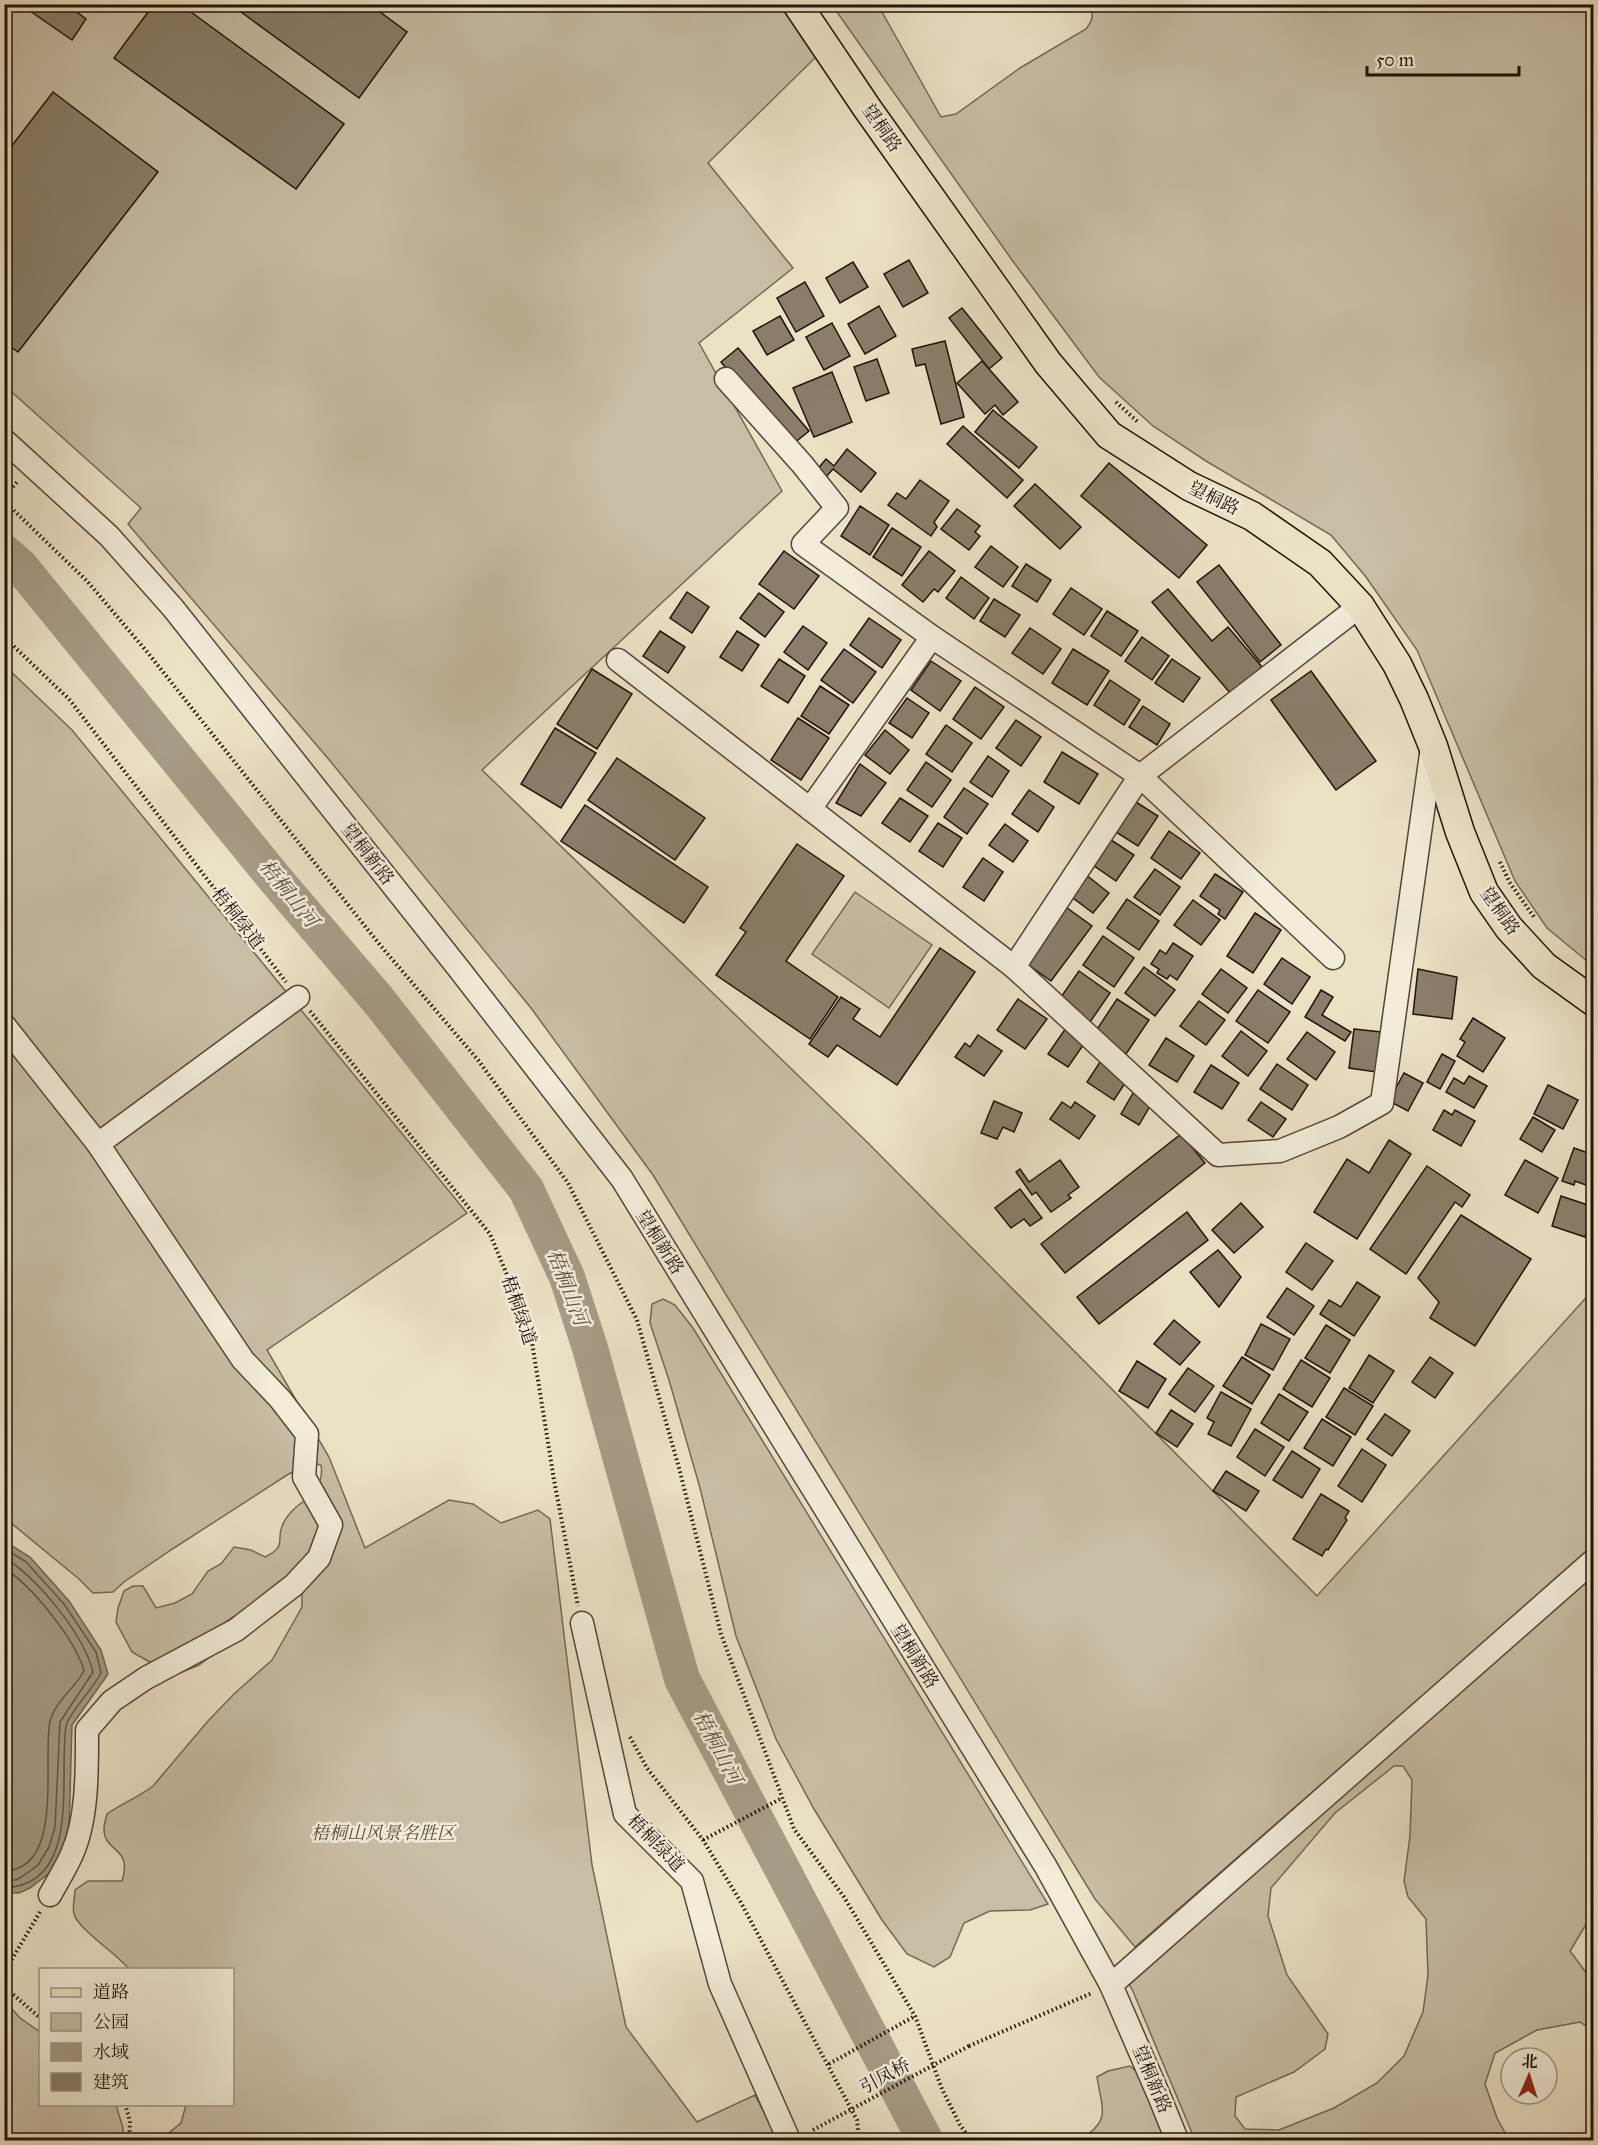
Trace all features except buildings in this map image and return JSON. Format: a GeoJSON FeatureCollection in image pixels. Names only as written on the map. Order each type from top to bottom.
{"type":"FeatureCollection","features":[{"type":"Feature","properties":{"kind":"main road","name":"望桐路"},"geometry":{"type":"LineString","coordinates":[[797,4],[867,108],[1048,363],[1109,435],[1189,486],[1252,516],[1320,563],[1360,606],[1397,664],[1414,699],[1433,746],[1460,832],[1484,892],[1509,928],[1544,966],[1593,1002]]}},
{"type":"Feature","properties":{"kind":"street"},"geometry":{"type":"LineString","coordinates":[[726,379],[802,464],[837,508],[802,544],[932,637],[1140,776],[1333,958]]}},
{"type":"Feature","properties":{"kind":"street","name":"望桐新路"},"geometry":{"type":"LineString","coordinates":[[4,440],[109,536],[173,608],[622,1179],[1046,1867],[1111,1985],[1177,2140]]}},
{"type":"Feature","properties":{"kind":"street"},"geometry":{"type":"LineString","coordinates":[[1014,967],[1140,776],[1360,606]]}},
{"type":"Feature","properties":{"kind":"street"},"geometry":{"type":"LineString","coordinates":[[810,809],[932,637]]}},
{"type":"Feature","properties":{"kind":"street"},"geometry":{"type":"LineString","coordinates":[[618,660],[1014,967],[1218,1155],[1280,1150],[1339,1127],[1382,1103],[1433,746]]}},
{"type":"Feature","properties":{"kind":"street"},"geometry":{"type":"LineString","coordinates":[[98,1144],[298,997]]}},
{"type":"Feature","properties":{"kind":"street"},"geometry":{"type":"LineString","coordinates":[[4,1025],[98,1144],[243,1360],[280,1399],[307,1434],[304,1477],[331,1525],[320,1558],[294,1586],[236,1630],[146,1678],[112,1701],[87,1730],[87,1776],[80,1827],[73,1853],[50,1895]]}},
{"type":"Feature","properties":{"kind":"street"},"geometry":{"type":"LineString","coordinates":[[1111,1985],[1593,1560]]}},
{"type":"Feature","properties":{"kind":"street","name":"梧桐绿道"},"geometry":{"type":"LineString","coordinates":[[582,1623],[625,1814],[692,1881],[720,1984],[789,2140]]}},
{"type":"Feature","properties":{"kind":"path"},"geometry":{"type":"LineString","coordinates":[[18,481],[4,499],[87,582],[148,653],[380,945],[478,1060],[568,1183],[637,1320],[679,1468],[721,1634],[794,1829],[844,1897],[915,2016],[942,2089],[960,2125],[971,2140]]}},
{"type":"Feature","properties":{"kind":"path","name":"梧桐绿道"},"geometry":{"type":"LineString","coordinates":[[4,637],[69,699],[298,997],[490,1234],[530,1330],[554,1480],[582,1623]]}},
{"type":"Feature","properties":{"kind":"path"},"geometry":{"type":"LineString","coordinates":[[626,1730],[647,1768],[703,1840],[739,1899],[857,2120],[859,2140]]}},
{"type":"Feature","properties":{"kind":"path"},"geometry":{"type":"LineString","coordinates":[[703,1840],[782,1798]]}},
{"type":"Feature","properties":{"kind":"path"},"geometry":{"type":"LineString","coordinates":[[39,2017],[6,1988],[9,1964],[50,1895]]}},
{"type":"Feature","properties":{"kind":"path","name":"引凤桥"},"geometry":{"type":"LineString","coordinates":[[813,2130],[969,2046],[1111,1985]]}},
{"type":"Feature","properties":{"kind":"path"},"geometry":{"type":"LineString","coordinates":[[829,2064],[915,2016]]}},
{"type":"Feature","properties":{"kind":"path"},"geometry":{"type":"LineString","coordinates":[[126,2106],[130,2121],[129,2140]]}},
{"type":"Feature","properties":{"kind":"green space"},"geometry":{"type":"Polygon","coordinates":[[[5,5],[782,5],[818,55],[708,163],[793,268],[699,343],[782,491],[482,770],[867,1142],[1317,1596],[1593,1290],[1593,1547],[1135,1947],[1095,1899],[653,1175],[531,1008],[331,762],[128,524],[141,508],[5,386],[5,5]]]}},
{"type":"Feature","properties":{"kind":"green space"},"geometry":{"type":"Polygon","coordinates":[[[832,5],[878,5],[941,117],[956,114],[1020,68],[1086,29],[1092,17],[1089,5],[1593,5],[1593,966],[1547,928],[1515,881],[1417,650],[1366,577],[1331,535],[1206,461],[1153,426],[1099,377],[1012,260],[832,5]]]}},
{"type":"Feature","properties":{"kind":"green space","name":"梧桐山风景名胜区"},"geometry":{"type":"Polygon","coordinates":[[[4,665],[72,730],[467,1213],[267,1350],[329,1457],[365,1548],[449,1500],[473,1504],[501,1523],[538,1510],[550,1519],[592,1865],[626,2027],[697,2122],[755,2095],[778,2140],[160,2140],[181,2123],[186,2106],[234,2106],[234,1968],[128,1968],[77,1920],[73,1911],[75,1890],[88,1881],[122,1881],[124,1861],[105,1837],[104,1827],[107,1814],[153,1786],[208,1721],[272,1660],[302,1607],[302,1587],[249,1616],[233,1617],[223,1624],[222,1637],[215,1653],[199,1665],[180,1673],[163,1668],[132,1652],[116,1622],[118,1608],[124,1591],[133,1586],[143,1586],[156,1608],[175,1603],[192,1594],[208,1571],[221,1564],[234,1547],[251,1550],[265,1557],[272,1553],[279,1546],[281,1528],[287,1517],[312,1497],[317,1490],[321,1465],[313,1463],[306,1465],[287,1475],[174,1548],[113,1592],[93,1593],[5,1518],[4,665]]]}},
{"type":"Feature","properties":{"kind":"green space"},"geometry":{"type":"Polygon","coordinates":[[[855,892],[932,945],[889,1008],[812,954],[855,892]]]}},
{"type":"Feature","properties":{"kind":"green space"},"geometry":{"type":"Polygon","coordinates":[[[663,1299],[675,1305],[693,1328],[1048,1904],[1030,1910],[990,1911],[964,1923],[950,1957],[934,1967],[907,1954],[882,1920],[814,1809],[776,1739],[736,1636],[700,1488],[650,1323],[652,1304],[663,1299]]]}},
{"type":"Feature","properties":{"kind":"green space"},"geometry":{"type":"Polygon","coordinates":[[[1593,1564],[1593,1913],[1570,1951],[1593,1982],[1593,2031],[1580,2022],[1537,2030],[1508,2046],[1499,2046],[1485,2084],[1497,2118],[1509,2140],[1195,2140],[1132,1989],[1126,1980],[1593,1564]],[[1394,1766],[1335,1813],[1271,1888],[1268,1916],[1287,1975],[1328,2034],[1325,2049],[1294,2072],[1236,2097],[1235,2116],[1245,2129],[1279,2130],[1334,2108],[1377,2083],[1404,2056],[1423,2012],[1428,1975],[1426,1919],[1408,1897],[1404,1881],[1410,1836],[1412,1780],[1403,1766],[1394,1766]]]}},
{"type":"Feature","properties":{"kind":"green space"},"geometry":{"type":"Polygon","coordinates":[[[4,2000],[20,2018],[39,2031],[39,2106],[116,2106],[123,2128],[123,2140],[5,2140],[4,2000]]]}},
{"type":"Feature","properties":{"kind":"green space"},"geometry":{"type":"Polygon","coordinates":[[[1130,2066],[1138,2073],[1170,2140],[1079,2140],[1096,2127],[1101,2120],[1102,2106],[1097,2077],[1108,2071],[1130,2066]]]}},
{"type":"Feature","properties":{"kind":"water"},"geometry":{"type":"Polygon","coordinates":[[[4,1541],[30,1557],[69,1601],[101,1650],[108,1674],[72,1725],[69,1829],[61,1852],[54,1868],[47,1875],[19,1893],[4,1893],[4,1541]]]}},
{"type":"Feature","properties":{"kind":"waterway","name":"梧桐山河"},"geometry":{"type":"LineString","coordinates":[[4,552],[21,567],[276,880],[379,1001],[526,1189],[567,1277],[590,1348],[682,1679],[925,2140]]}}]}
